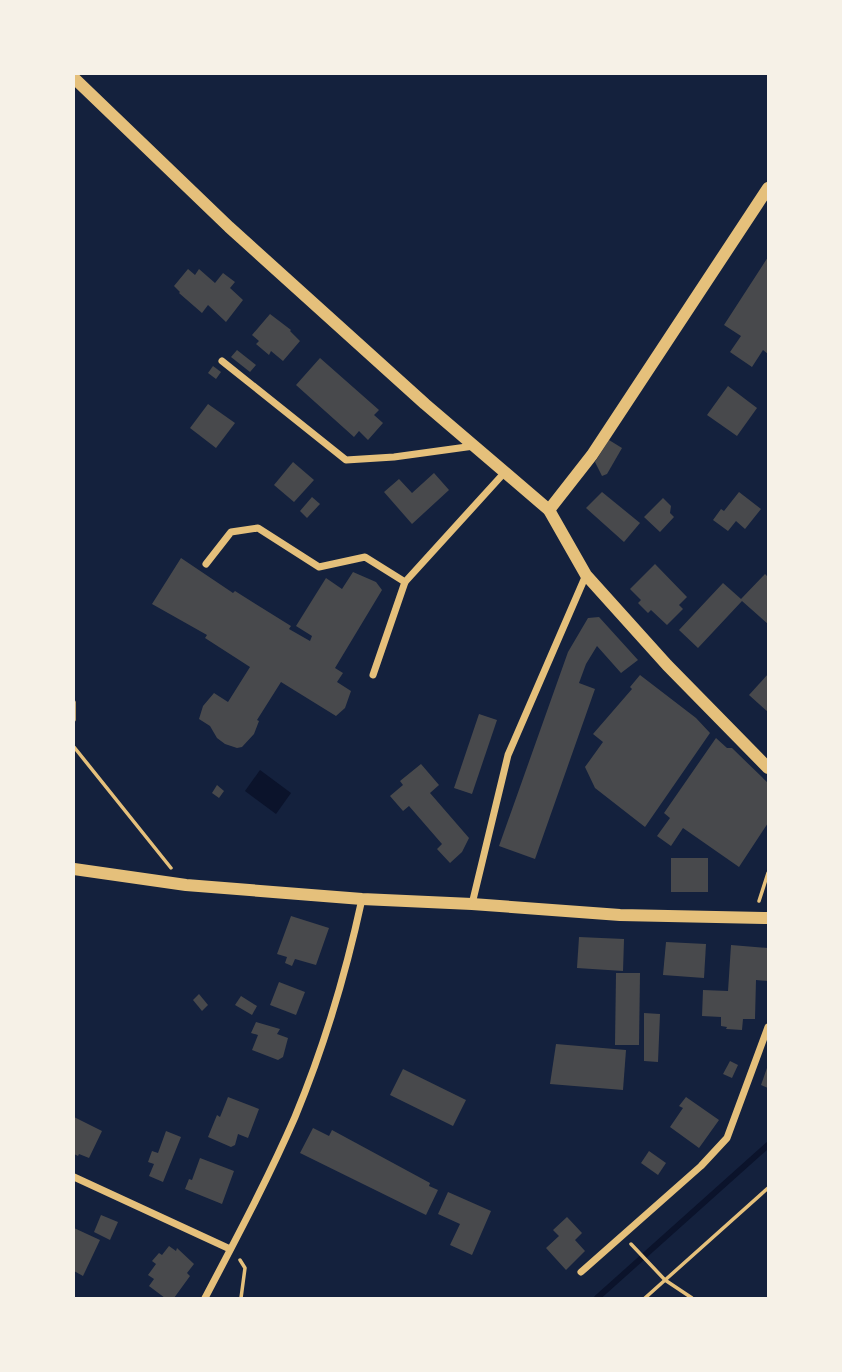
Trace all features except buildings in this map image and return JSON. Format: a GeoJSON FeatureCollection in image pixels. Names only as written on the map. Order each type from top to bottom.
{"type":"FeatureCollection","features":[{"type":"Feature","properties":{"kind":"street"},"geometry":{"type":"LineString","coordinates":[[74,78],[229,227],[549,510],[586,575],[667,665],[768,768]]}},
{"type":"Feature","properties":{"kind":"street"},"geometry":{"type":"LineString","coordinates":[[549,510],[599,445],[768,188]]}},
{"type":"Feature","properties":{"kind":"street"},"geometry":{"type":"LineString","coordinates":[[222,361],[346,460],[394,457],[475,446]]}},
{"type":"Feature","properties":{"kind":"street"},"geometry":{"type":"LineString","coordinates":[[373,675],[405,582],[505,471]]}},
{"type":"Feature","properties":{"kind":"street"},"geometry":{"type":"LineString","coordinates":[[206,564],[231,532],[258,528],[319,567],[365,557],[405,582]]}},
{"type":"Feature","properties":{"kind":"street"},"geometry":{"type":"LineString","coordinates":[[472,904],[508,755],[586,575]]}},
{"type":"Feature","properties":{"kind":"street"},"geometry":{"type":"LineString","coordinates":[[74,869],[186,884],[362,899],[620,915],[763,918]]}},
{"type":"Feature","properties":{"kind":"street"},"geometry":{"type":"LineString","coordinates":[[205,1298],[262,1189],[295,1116],[325,1036],[349,957],[362,899]]}},
{"type":"Feature","properties":{"kind":"street"},"geometry":{"type":"LineString","coordinates":[[581,1272],[701,1166],[727,1138],[768,1027]]}},
{"type":"Feature","properties":{"kind":"street"},"geometry":{"type":"LineString","coordinates":[[74,1177],[230,1249]]}},
{"type":"Feature","properties":{"kind":"path"},"geometry":{"type":"LineString","coordinates":[[74,702],[74,720]]}},
{"type":"Feature","properties":{"kind":"path"},"geometry":{"type":"LineString","coordinates":[[74,747],[186,884]]}},
{"type":"Feature","properties":{"kind":"path"},"geometry":{"type":"LineString","coordinates":[[763,918],[759,896],[768,873]]}},
{"type":"Feature","properties":{"kind":"path"},"geometry":{"type":"LineString","coordinates":[[645,1298],[768,1188]]}},
{"type":"Feature","properties":{"kind":"path"},"geometry":{"type":"LineString","coordinates":[[629,1241],[665,1280],[692,1298]]}},
{"type":"Feature","properties":{"kind":"path"},"geometry":{"type":"LineString","coordinates":[[230,1249],[245,1268],[241,1298]]}},
{"type":"Feature","properties":{"kind":"water"},"geometry":{"type":"Polygon","coordinates":[[[260,770],[291,793],[276,814],[245,791],[260,770]]]}},
{"type":"Feature","properties":{"kind":"waterway"},"geometry":{"type":"LineString","coordinates":[[597,1298],[768,1145]]}}]}
